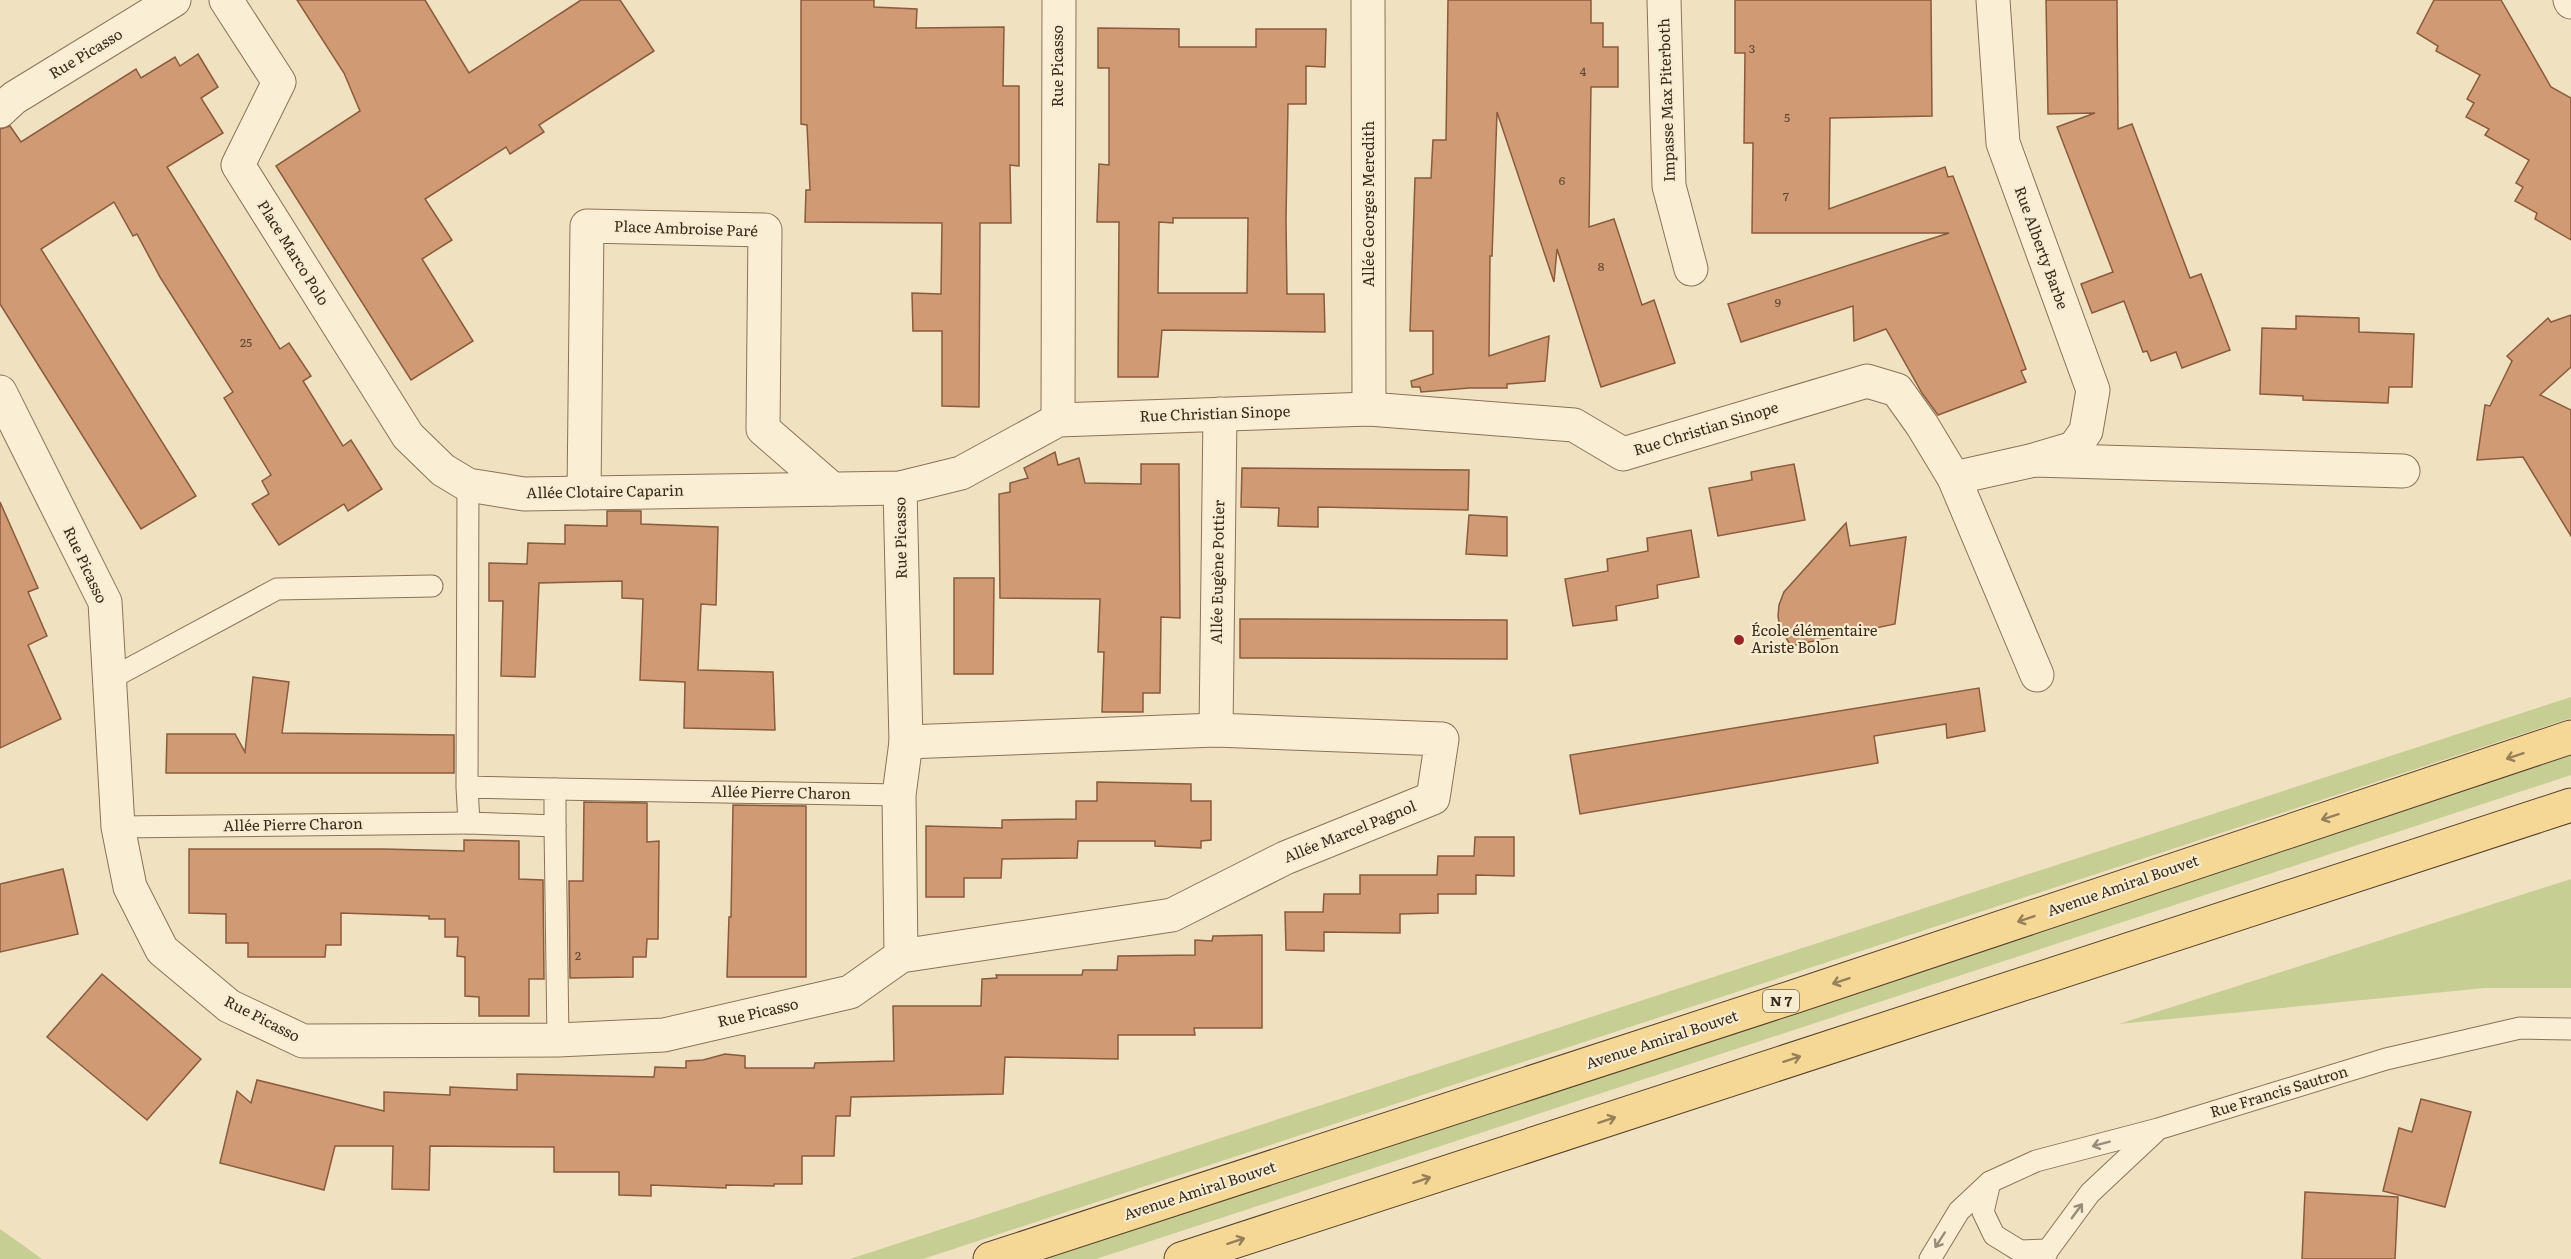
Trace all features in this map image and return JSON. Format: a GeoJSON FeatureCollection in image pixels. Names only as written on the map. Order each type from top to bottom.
{"type":"FeatureCollection","features":[{"type":"Feature","properties":{"kind":"main road","name":"Avenue Amiral Bouvet"},"geometry":{"type":"LineString","coordinates":[[990,1259],[1796,996],[2571,737]]}},
{"type":"Feature","properties":{"kind":"main road"},"geometry":{"type":"LineString","coordinates":[[1181,1259],[2571,805]]}},
{"type":"Feature","properties":{"kind":"street","name":"Rue Picasso"},"geometry":{"type":"LineString","coordinates":[[4,94],[174,0]]}},
{"type":"Feature","properties":{"kind":"street","name":"Place Marco Polo"},"geometry":{"type":"LineString","coordinates":[[226,0],[279,82],[238,165],[408,436],[443,470],[468,485]]}},
{"type":"Feature","properties":{"kind":"street","name":"Rue Picasso"},"geometry":{"type":"LineString","coordinates":[[0,392],[105,602],[118,827],[130,887],[162,950],[229,1006],[303,1041],[558,1040],[664,1035],[850,992],[902,956],[899,795],[906,742],[900,488],[961,473],[1058,420],[1059,0]]}},
{"type":"Feature","properties":{"kind":"street","name":"Allée Georges Meredith"},"geometry":{"type":"LineString","coordinates":[[1368,0],[1369,409]]}},
{"type":"Feature","properties":{"kind":"street","name":"Impasse Max Piterboth"},"geometry":{"type":"LineString","coordinates":[[1664,0],[1669,186],[1691,269]]}},
{"type":"Feature","properties":{"kind":"street","name":"Rue Alberty Barbe"},"geometry":{"type":"LineString","coordinates":[[1993,0],[2003,143],[2093,390],[2086,431],[2074,448],[2034,460]]}},
{"type":"Feature","properties":{"kind":"street","name":"Place Ambroise Paré"},"geometry":{"type":"LineString","coordinates":[[584,493],[587,226],[765,230],[763,429],[832,489]]}},
{"type":"Feature","properties":{"kind":"street","name":"Rue Christian Sinope"},"geometry":{"type":"LineString","coordinates":[[1058,420],[1369,409],[1574,425],[1623,454],[1867,381],[1897,390],[1922,425],[1954,478],[2037,675]]}},
{"type":"Feature","properties":{"kind":"street","name":"Allée Eugène Pottier"},"geometry":{"type":"LineString","coordinates":[[1216,730],[1220,414]]}},
{"type":"Feature","properties":{"kind":"street"},"geometry":{"type":"LineString","coordinates":[[1954,478],[2034,460],[2403,471]]}},
{"type":"Feature","properties":{"kind":"street","name":"Allée Clotaire Caparin"},"geometry":{"type":"LineString","coordinates":[[468,485],[524,494],[900,488]]}},
{"type":"Feature","properties":{"kind":"street","name":"Allée Marcel Pagnol"},"geometry":{"type":"LineString","coordinates":[[902,956],[1172,915],[1285,858],[1433,798],[1442,740],[1216,730],[906,742]]}},
{"type":"Feature","properties":{"kind":"lane"},"geometry":{"type":"LineString","coordinates":[[468,485],[467,787],[469,823]]}},
{"type":"Feature","properties":{"kind":"lane"},"geometry":{"type":"LineString","coordinates":[[110,680],[277,589],[432,586]]}},
{"type":"Feature","properties":{"kind":"lane","name":"Allée Pierre Charon"},"geometry":{"type":"LineString","coordinates":[[467,787],[899,795]]}},
{"type":"Feature","properties":{"kind":"lane"},"geometry":{"type":"LineString","coordinates":[[555,789],[558,1040]]}},
{"type":"Feature","properties":{"kind":"lane","name":"Allée Pierre Charon"},"geometry":{"type":"LineString","coordinates":[[118,827],[469,823],[555,826]]}},
{"type":"Feature","properties":{"kind":"lane","name":"Rue Francis Sautron"},"geometry":{"type":"LineString","coordinates":[[2046,1254],[2090,1193],[2158,1130],[2386,1059],[2520,1028],[2571,1029]]}},
{"type":"Feature","properties":{"kind":"lane"},"geometry":{"type":"LineString","coordinates":[[1930,1259],[1959,1211],[1990,1182],[2036,1161],[2158,1130]]}},
{"type":"Feature","properties":{"kind":"lane"},"geometry":{"type":"LineString","coordinates":[[1990,1182],[1983,1212],[1994,1235],[2020,1251],[2046,1254]]}},
{"type":"Feature","properties":{"kind":"green space"},"geometry":{"type":"Polygon","coordinates":[[[2571,697],[2571,718],[923,1259],[850,1259],[2571,697]]]}},
{"type":"Feature","properties":{"kind":"green space"},"geometry":{"type":"Polygon","coordinates":[[[2571,754],[2571,775],[1096,1259],[1027,1259],[2571,754]]]}},
{"type":"Feature","properties":{"kind":"green space"},"geometry":{"type":"Polygon","coordinates":[[[2571,879],[2571,988],[2485,988],[2119,1024],[2571,879]]]}},
{"type":"Feature","properties":{"kind":"green space"},"geometry":{"type":"Polygon","coordinates":[[[0,1229],[42,1259],[0,1259],[0,1229]]]}},
{"type":"Feature","properties":{"kind":"building"},"geometry":{"type":"Polygon","coordinates":[[[297,0],[425,0],[469,73],[581,0],[620,0],[654,51],[539,125],[544,132],[510,154],[506,147],[425,199],[452,240],[422,259],[473,341],[411,380],[276,166],[360,111],[344,73],[297,0]]]}},
{"type":"Feature","properties":{"kind":"building"},"geometry":{"type":"Polygon","coordinates":[[[801,0],[874,0],[874,7],[917,9],[916,28],[1004,27],[1003,86],[1019,86],[1019,166],[1010,165],[1011,223],[980,223],[979,407],[942,406],[942,331],[913,331],[912,293],[941,294],[942,223],[805,222],[806,190],[810,190],[807,125],[801,124],[801,0]]]}},
{"type":"Feature","properties":{"kind":"building"},"geometry":{"type":"Polygon","coordinates":[[[1448,0],[1591,0],[1591,23],[1603,23],[1603,47],[1618,47],[1618,87],[1591,87],[1589,227],[1614,219],[1642,305],[1654,300],[1675,363],[1601,387],[1557,249],[1554,282],[1497,112],[1492,256],[1490,256],[1489,356],[1549,336],[1545,381],[1507,384],[1507,388],[1421,392],[1420,387],[1412,387],[1411,381],[1433,374],[1433,331],[1410,331],[1415,178],[1431,178],[1433,140],[1446,140],[1448,0]]]}},
{"type":"Feature","properties":{"kind":"building"},"geometry":{"type":"Polygon","coordinates":[[[1735,0],[1931,0],[1932,116],[1830,118],[1829,209],[1945,167],[1948,177],[1953,176],[2007,318],[2026,369],[2021,371],[2026,382],[1938,415],[1922,393],[1886,329],[1854,341],[1853,306],[1741,342],[1728,304],[1949,233],[1752,233],[1753,143],[1744,143],[1745,53],[1735,53],[1735,0]]]}},
{"type":"Feature","properties":{"kind":"building"},"geometry":{"type":"Polygon","coordinates":[[[2046,0],[2117,0],[2118,129],[2132,124],[2190,278],[2201,274],[2230,350],[2182,368],[2176,352],[2151,361],[2147,351],[2143,352],[2124,301],[2092,313],[2081,284],[2113,272],[2057,127],[2095,113],[2048,114],[2046,0]]]}},
{"type":"Feature","properties":{"kind":"building"},"geometry":{"type":"Polygon","coordinates":[[[2434,0],[2501,0],[2551,87],[2571,98],[2571,240],[2535,219],[2537,213],[2515,201],[2523,187],[2516,183],[2529,160],[2485,135],[2489,129],[2466,117],[2474,103],[2467,99],[2480,75],[2436,51],[2438,46],[2417,33],[2434,0]]]}},
{"type":"Feature","properties":{"kind":"building"},"geometry":{"type":"Polygon","coordinates":[[[1098,28],[1179,29],[1179,47],[1256,47],[1256,29],[1326,29],[1325,67],[1306,66],[1306,104],[1288,104],[1286,219],[1287,294],[1324,294],[1325,332],[1162,330],[1158,377],[1118,377],[1119,222],[1097,222],[1099,164],[1109,165],[1109,68],[1098,68],[1098,28]],[[1173,218],[1173,223],[1159,222],[1158,293],[1247,293],[1248,218],[1173,218]]]}},
{"type":"Feature","properties":{"kind":"building"},"geometry":{"type":"Polygon","coordinates":[[[198,54],[218,87],[201,98],[223,133],[167,167],[280,349],[289,343],[311,376],[303,381],[343,446],[351,440],[382,489],[348,511],[344,504],[279,545],[252,504],[269,494],[262,481],[271,475],[224,398],[233,392],[160,277],[137,234],[133,236],[114,202],[41,249],[196,496],[141,529],[0,304],[0,129],[10,126],[21,142],[136,69],[141,78],[175,57],[180,66],[198,54]]]}},
{"type":"Feature","properties":{"kind":"building"},"geometry":{"type":"Polygon","coordinates":[[[2571,315],[2571,367],[2540,395],[2571,410],[2571,536],[2523,457],[2477,460],[2485,405],[2490,406],[2512,361],[2507,356],[2548,318],[2551,322],[2571,315]]]}},
{"type":"Feature","properties":{"kind":"building"},"geometry":{"type":"Polygon","coordinates":[[[2296,316],[2359,318],[2359,332],[2414,334],[2412,387],[2389,387],[2388,403],[2303,400],[2303,396],[2260,394],[2262,328],[2296,329],[2296,316]]]}},
{"type":"Feature","properties":{"kind":"building"},"geometry":{"type":"Polygon","coordinates":[[[1055,452],[1058,465],[1079,458],[1085,483],[1141,484],[1141,464],[1179,464],[1180,618],[1161,617],[1160,693],[1143,693],[1143,712],[1102,712],[1104,652],[1098,652],[1100,599],[1000,598],[999,494],[1010,492],[1010,483],[1028,478],[1024,468],[1055,452]]]}},
{"type":"Feature","properties":{"kind":"building"},"geometry":{"type":"Polygon","coordinates":[[[1794,464],[1805,520],[1718,536],[1709,488],[1752,480],[1751,472],[1794,464]]]}},
{"type":"Feature","properties":{"kind":"building"},"geometry":{"type":"Polygon","coordinates":[[[1242,468],[1469,470],[1468,510],[1318,507],[1318,527],[1278,526],[1279,508],[1241,507],[1242,468]]]}},
{"type":"Feature","properties":{"kind":"building"},"geometry":{"type":"Polygon","coordinates":[[[0,502],[38,588],[28,592],[47,636],[28,645],[61,719],[0,748],[0,502]]]}},
{"type":"Feature","properties":{"kind":"building"},"geometry":{"type":"Polygon","coordinates":[[[607,511],[641,511],[641,524],[718,527],[716,605],[701,604],[698,670],[773,672],[775,730],[684,728],[685,682],[640,680],[643,599],[622,598],[622,581],[539,583],[535,677],[501,676],[503,601],[489,601],[489,563],[527,564],[528,543],[565,544],[565,525],[607,526],[607,511]]]}},
{"type":"Feature","properties":{"kind":"building"},"geometry":{"type":"Polygon","coordinates":[[[1469,515],[1507,517],[1507,556],[1466,554],[1469,515]]]}},
{"type":"Feature","properties":{"kind":"building"},"geometry":{"type":"Polygon","coordinates":[[[1846,523],[1850,546],[1906,537],[1895,624],[1791,646],[1780,628],[1778,616],[1784,592],[1846,523]]]}},
{"type":"Feature","properties":{"kind":"building"},"geometry":{"type":"Polygon","coordinates":[[[1691,530],[1699,577],[1657,585],[1658,598],[1616,606],[1617,620],[1573,626],[1565,579],[1608,571],[1607,559],[1648,551],[1647,538],[1691,530]]]}},
{"type":"Feature","properties":{"kind":"building"},"geometry":{"type":"Polygon","coordinates":[[[954,578],[994,578],[993,674],[954,674],[954,578]]]}},
{"type":"Feature","properties":{"kind":"building"},"geometry":{"type":"Polygon","coordinates":[[[1240,619],[1507,620],[1507,659],[1240,658],[1240,619]]]}},
{"type":"Feature","properties":{"kind":"building"},"geometry":{"type":"Polygon","coordinates":[[[253,677],[289,682],[282,733],[454,735],[454,773],[166,773],[167,734],[235,734],[245,752],[253,677]]]}},
{"type":"Feature","properties":{"kind":"building"},"geometry":{"type":"Polygon","coordinates":[[[1979,688],[1985,731],[1947,738],[1946,724],[1874,736],[1878,763],[1580,814],[1570,755],[1979,688]]]}},
{"type":"Feature","properties":{"kind":"building"},"geometry":{"type":"Polygon","coordinates":[[[1097,782],[1191,784],[1191,801],[1211,801],[1211,840],[1201,841],[1201,848],[1155,846],[1155,841],[1078,841],[1077,858],[1002,859],[1001,878],[964,878],[964,897],[926,897],[926,826],[1002,828],[1002,820],[1076,819],[1076,801],[1097,801],[1097,782]]]}},
{"type":"Feature","properties":{"kind":"building"},"geometry":{"type":"Polygon","coordinates":[[[584,802],[647,803],[647,842],[659,841],[658,939],[647,939],[646,957],[633,957],[633,977],[570,978],[569,881],[583,881],[584,802]]]}},
{"type":"Feature","properties":{"kind":"building"},"geometry":{"type":"Polygon","coordinates":[[[733,805],[806,806],[806,977],[727,977],[729,917],[731,917],[733,805]]]}},
{"type":"Feature","properties":{"kind":"building"},"geometry":{"type":"Polygon","coordinates":[[[1475,837],[1514,837],[1514,876],[1476,875],[1476,894],[1438,894],[1438,913],[1400,914],[1400,933],[1324,932],[1324,951],[1286,950],[1285,912],[1323,912],[1324,894],[1360,894],[1360,875],[1437,875],[1438,856],[1474,856],[1475,837]]]}},
{"type":"Feature","properties":{"kind":"building"},"geometry":{"type":"Polygon","coordinates":[[[464,840],[519,841],[519,879],[543,880],[544,979],[529,979],[529,1016],[479,1016],[479,997],[465,996],[465,957],[457,956],[458,937],[445,937],[445,919],[429,919],[429,916],[341,913],[341,945],[326,945],[325,957],[248,957],[248,943],[226,943],[226,914],[189,913],[189,849],[464,851],[464,840]]]}},
{"type":"Feature","properties":{"kind":"building"},"geometry":{"type":"Polygon","coordinates":[[[63,869],[78,934],[0,952],[0,884],[63,869]]]}},
{"type":"Feature","properties":{"kind":"building"},"geometry":{"type":"Polygon","coordinates":[[[1262,935],[1262,1028],[1194,1028],[1195,1035],[1118,1035],[1118,1059],[1005,1057],[1003,1094],[851,1097],[850,1116],[836,1116],[834,1156],[802,1156],[802,1184],[726,1185],[726,1188],[651,1185],[651,1196],[619,1195],[619,1172],[554,1172],[554,1147],[430,1146],[429,1190],[392,1189],[393,1146],[335,1146],[324,1190],[220,1163],[237,1091],[251,1103],[257,1080],[384,1111],[384,1092],[450,1095],[450,1087],[517,1090],[517,1074],[654,1077],[655,1067],[686,1068],[686,1061],[703,1060],[725,1054],[745,1056],[745,1068],[814,1068],[815,1063],[894,1061],[893,1006],[981,1006],[982,979],[997,978],[996,975],[1082,975],[1083,970],[1117,970],[1118,956],[1195,955],[1195,940],[1212,941],[1213,936],[1262,935]]]}},
{"type":"Feature","properties":{"kind":"building"},"geometry":{"type":"Polygon","coordinates":[[[102,974],[201,1059],[147,1120],[47,1037],[102,974]]]}},
{"type":"Feature","properties":{"kind":"building"},"geometry":{"type":"Polygon","coordinates":[[[2421,1099],[2471,1112],[2445,1207],[2383,1191],[2399,1128],[2412,1132],[2421,1099]]]}},
{"type":"Feature","properties":{"kind":"building"},"geometry":{"type":"Polygon","coordinates":[[[2305,1192],[2398,1197],[2395,1259],[2302,1259],[2305,1192]]]}},
{"type":"Feature","properties":{"kind":"place","name":"École élémentaire Ariste Bolon"},"geometry":{"type":"Point","coordinates":[1739,640]}}]}
